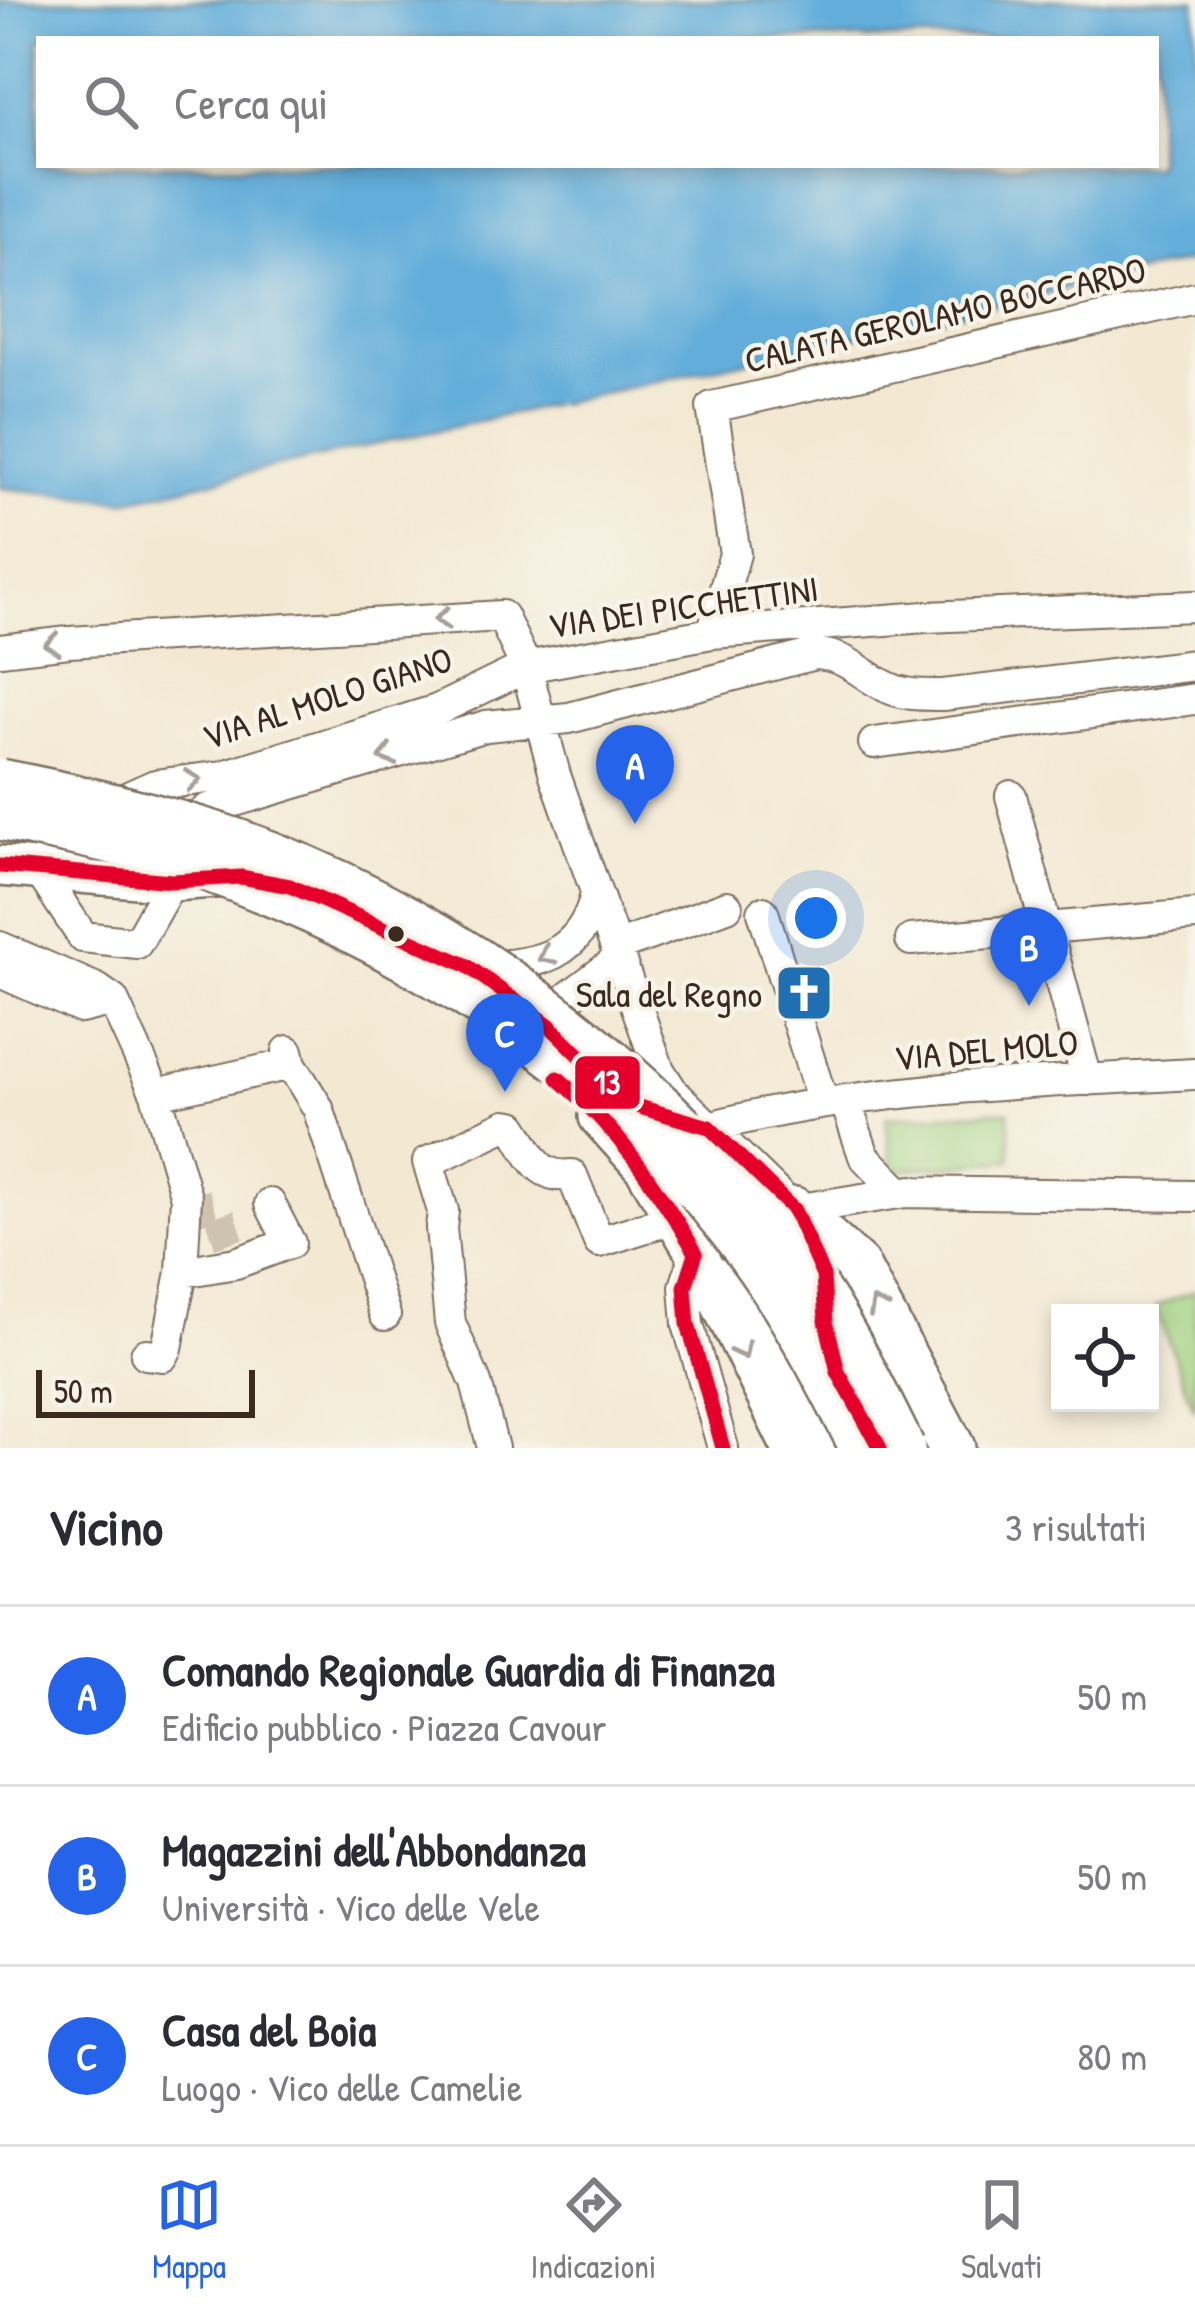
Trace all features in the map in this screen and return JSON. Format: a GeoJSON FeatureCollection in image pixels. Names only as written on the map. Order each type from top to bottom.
{"type":"FeatureCollection","features":[{"type":"Feature","properties":{"kind":"highway"},"geometry":{"type":"LineString","coordinates":[[0,782],[103,803],[217,836],[357,893],[480,961],[588,1043],[672,1116],[734,1181],[802,1269],[864,1371],[902,1448]]}},
{"type":"Feature","properties":{"kind":"highway"},"geometry":{"type":"LineString","coordinates":[[0,817],[192,862],[288,899],[415,962],[488,1007],[562,1062],[648,1138],[725,1222],[807,1341],[863,1448]]}},
{"type":"Feature","properties":{"kind":"highway"},"geometry":{"type":"LineString","coordinates":[[794,1210],[856,1268],[943,1428]]}},
{"type":"Feature","properties":{"kind":"main road"},"geometry":{"type":"LineString","coordinates":[[19,867],[242,877],[290,886],[466,965],[644,1168],[674,1218],[711,1248],[830,1448]]}},
{"type":"Feature","properties":{"kind":"main road"},"geometry":{"type":"LineString","coordinates":[[167,874],[238,892],[523,1028],[629,1104],[665,1144],[791,1448]]}},
{"type":"Feature","properties":{"kind":"street","name":"CALATA GEROLAMO BOCCARDO"},"geometry":{"type":"LineString","coordinates":[[712,633],[735,554],[712,406],[1195,298]]}},
{"type":"Feature","properties":{"kind":"street","name":"VIA DEI PICCHETTINI"},"geometry":{"type":"LineString","coordinates":[[0,650],[502,616],[526,667],[712,633],[926,617],[1195,606]]}},
{"type":"Feature","properties":{"kind":"street"},"geometry":{"type":"LineString","coordinates":[[19,867],[83,937],[137,943],[188,821],[208,809],[486,726],[541,722],[643,700],[815,654],[848,661],[886,686],[910,695],[1195,665]]}},
{"type":"Feature","properties":{"kind":"street"},"geometry":{"type":"LineString","coordinates":[[526,667],[596,894],[659,1070],[673,1092],[794,1210],[823,1276],[826,1321],[838,1372],[880,1448]]}},
{"type":"Feature","properties":{"kind":"street","name":"VIA AL MOLO GIANO"},"geometry":{"type":"LineString","coordinates":[[83,817],[155,784],[223,776],[436,710],[526,667]]}},
{"type":"Feature","properties":{"kind":"street"},"geometry":{"type":"LineString","coordinates":[[874,743],[1195,699]]}},
{"type":"Feature","properties":{"kind":"street"},"geometry":{"type":"LineString","coordinates":[[1011,796],[1087,1080]]}},
{"type":"Feature","properties":{"kind":"street"},"geometry":{"type":"LineString","coordinates":[[0,803],[121,828],[167,874]]}},
{"type":"Feature","properties":{"kind":"street"},"geometry":{"type":"LineString","coordinates":[[466,965],[526,966],[543,959],[582,930],[596,894]]}},
{"type":"Feature","properties":{"kind":"street"},"geometry":{"type":"LineString","coordinates":[[523,1028],[618,953],[727,906]]}},
{"type":"Feature","properties":{"kind":"street"},"geometry":{"type":"LineString","coordinates":[[763,912],[834,1101],[864,1156],[899,1192],[1195,1196]]}},
{"type":"Feature","properties":{"kind":"street"},"geometry":{"type":"LineString","coordinates":[[911,940],[1195,915]]}},
{"type":"Feature","properties":{"kind":"street"},"geometry":{"type":"LineString","coordinates":[[0,947],[113,1000],[156,1094],[186,1197],[182,1272],[166,1348],[163,1356],[146,1354]]}},
{"type":"Feature","properties":{"kind":"street"},"geometry":{"type":"LineString","coordinates":[[0,972],[81,1008],[113,1000]]}},
{"type":"Feature","properties":{"kind":"street"},"geometry":{"type":"LineString","coordinates":[[156,1094],[290,1057],[318,1108],[385,1315]]}},
{"type":"Feature","properties":{"kind":"street","name":"VIA DEL MOLO"},"geometry":{"type":"LineString","coordinates":[[709,1127],[834,1101],[1195,1074]]}},
{"type":"Feature","properties":{"kind":"street"},"geometry":{"type":"LineString","coordinates":[[629,1104],[709,1127]]}},
{"type":"Feature","properties":{"kind":"street"},"geometry":{"type":"LineString","coordinates":[[723,1448],[688,1324],[685,1287],[711,1248],[725,1202],[746,1162],[784,1108]]}},
{"type":"Feature","properties":{"kind":"street"},"geometry":{"type":"LineString","coordinates":[[493,1448],[449,1310],[440,1228],[443,1211],[428,1162],[506,1124],[513,1126],[543,1172],[557,1178],[572,1175],[599,1242],[674,1218]]}},
{"type":"Feature","properties":{"kind":"street"},"geometry":{"type":"LineString","coordinates":[[794,1210],[958,1186],[1195,1186]]}},
{"type":"Feature","properties":{"kind":"street"},"geometry":{"type":"LineString","coordinates":[[182,1272],[236,1263],[290,1243],[270,1204]]}},
{"type":"Feature","properties":{"kind":"green space"},"geometry":{"type":"Polygon","coordinates":[[[1009,1111],[1011,1160],[892,1171],[886,1117],[1009,1111]]]}},
{"type":"Feature","properties":{"kind":"green space"},"geometry":{"type":"Polygon","coordinates":[[[1195,1291],[1195,1411],[1159,1316],[1159,1304],[1195,1291]]]}},
{"type":"Feature","properties":{"kind":"water"},"geometry":{"type":"Polygon","coordinates":[[[0,0],[1195,0],[1195,260],[124,501],[0,488],[0,0]]]}},
{"type":"Feature","properties":{"kind":"tunnel"},"geometry":{"type":"LineString","coordinates":[[185,1213],[216,1203],[236,1263]]}},
{"type":"Feature","properties":{"kind":"transit line","name":"13"},"geometry":{"type":"LineString","coordinates":[[0,866],[172,881],[241,877],[290,886],[466,965],[549,1025],[629,1104],[709,1127],[794,1210],[823,1276],[826,1321],[838,1372],[880,1448]]}},
{"type":"Feature","properties":{"kind":"transit line","name":"13"},"geometry":{"type":"LineString","coordinates":[[558,1078],[635,1159],[696,1253],[685,1287],[688,1324],[723,1448]]}},
{"type":"Feature","properties":{"kind":"place","name":"Comando Regionale Guardia di Finanza"},"geometry":{"type":"Point","coordinates":[635,824]}},
{"type":"Feature","properties":{"kind":"place","name":"Sala del Regno"},"geometry":{"type":"Point","coordinates":[804,993]}},
{"type":"Feature","properties":{"kind":"place","name":"Magazzini dell'Abbondanza"},"geometry":{"type":"Point","coordinates":[1029,1006]}},
{"type":"Feature","properties":{"kind":"place","name":"Casa del Boia"},"geometry":{"type":"Point","coordinates":[505,1092]}}]}
